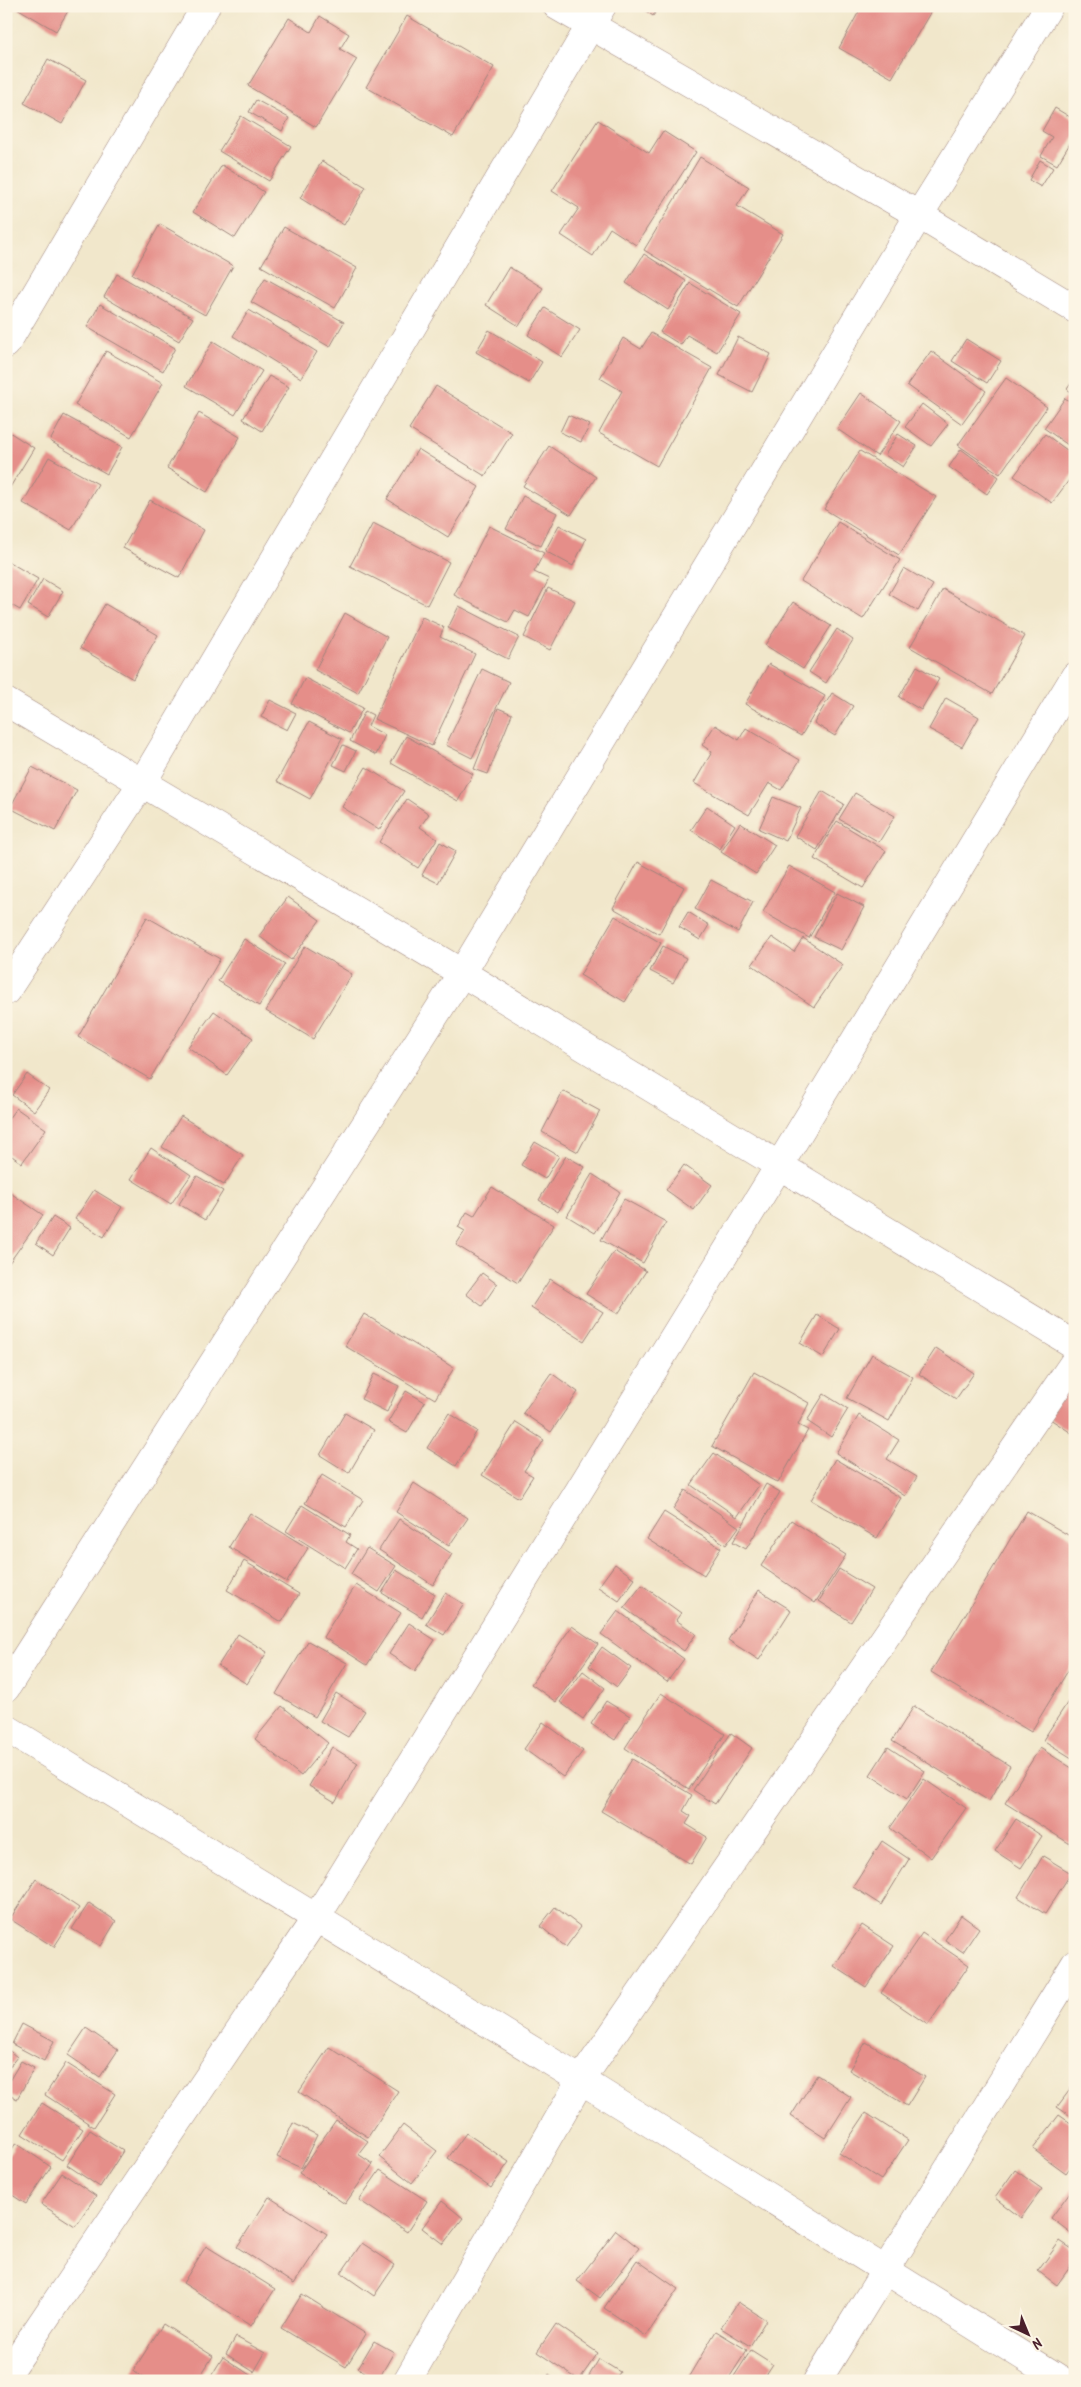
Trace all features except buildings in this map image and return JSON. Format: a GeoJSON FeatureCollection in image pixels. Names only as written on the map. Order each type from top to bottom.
{"type":"FeatureCollection","features":[{"type":"Feature","properties":{"kind":"street"},"geometry":{"type":"LineString","coordinates":[[6,344],[206,6]]}},
{"type":"Feature","properties":{"kind":"street"},"geometry":{"type":"LineString","coordinates":[[557,6],[596,16],[919,216],[1075,309]]}},
{"type":"Feature","properties":{"kind":"street"},"geometry":{"type":"LineString","coordinates":[[6,1688],[462,973],[919,216],[1049,6]]}},
{"type":"Feature","properties":{"kind":"street"},"geometry":{"type":"LineString","coordinates":[[6,991],[142,783],[596,16]]}},
{"type":"Feature","properties":{"kind":"street"},"geometry":{"type":"LineString","coordinates":[[6,2376],[316,1918],[779,1166],[1075,676]]}},
{"type":"Feature","properties":{"kind":"street"},"geometry":{"type":"LineString","coordinates":[[6,702],[462,973],[1075,1345]]}},
{"type":"Feature","properties":{"kind":"street"},"geometry":{"type":"LineString","coordinates":[[408,2381],[581,2080],[1075,1362]]}},
{"type":"Feature","properties":{"kind":"street"},"geometry":{"type":"LineString","coordinates":[[6,1728],[581,2080],[1063,2381]]}},
{"type":"Feature","properties":{"kind":"street"},"geometry":{"type":"LineString","coordinates":[[817,2381],[1075,1964]]}}]}
